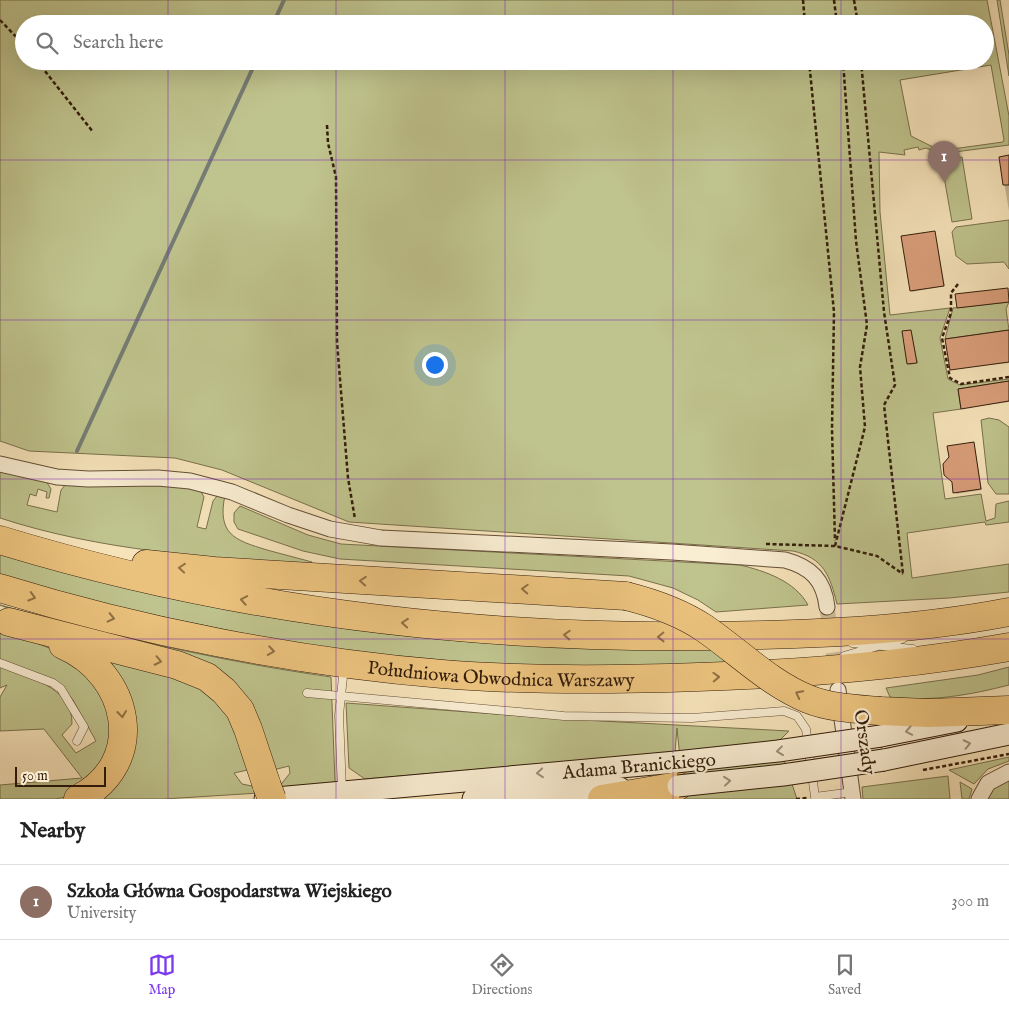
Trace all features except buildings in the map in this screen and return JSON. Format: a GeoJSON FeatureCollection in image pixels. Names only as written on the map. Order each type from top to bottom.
{"type":"FeatureCollection","features":[{"type":"Feature","properties":{"kind":"highway"},"geometry":{"type":"LineString","coordinates":[[0,540],[126,575],[220,596],[387,621],[616,637],[876,630],[964,620],[1009,612]]}},
{"type":"Feature","properties":{"kind":"highway"},"geometry":{"type":"LineString","coordinates":[[42,552],[214,571],[626,596],[649,602],[684,616],[704,628],[768,676],[810,700],[845,708],[880,723],[928,713],[1009,718]]}},
{"type":"Feature","properties":{"kind":"highway","name":"Południowa Obwodnica Warszawy"},"geometry":{"type":"LineString","coordinates":[[0,588],[118,620],[255,648],[344,663],[442,674],[516,678],[650,679],[787,673],[967,654],[1009,647]]}},
{"type":"Feature","properties":{"kind":"highway"},"geometry":{"type":"LineString","coordinates":[[5,620],[177,665],[207,677],[224,691],[240,710],[251,736],[268,795]]}},
{"type":"Feature","properties":{"kind":"highway"},"geometry":{"type":"LineString","coordinates":[[5,620],[69,648],[90,660],[105,675],[120,704],[123,714],[118,756],[99,786],[78,799]]}},
{"type":"Feature","properties":{"kind":"highway"},"geometry":{"type":"LineString","coordinates":[[602,799],[677,774]]}},
{"type":"Feature","properties":{"kind":"main road","name":"Adama Branickiego"},"geometry":{"type":"LineString","coordinates":[[268,795],[677,774],[783,775],[884,760],[1009,718]]}},
{"type":"Feature","properties":{"kind":"main road","name":"Adama Branickiego"},"geometry":{"type":"LineString","coordinates":[[473,799],[561,791],[677,774],[778,751],[880,723]]}},
{"type":"Feature","properties":{"kind":"street"},"geometry":{"type":"LineString","coordinates":[[0,464],[57,476],[88,479],[158,478],[190,481],[232,492],[288,515],[330,529],[381,538],[672,552],[785,560],[798,564],[816,575],[826,595],[827,607]]}},
{"type":"Feature","properties":{"kind":"street","name":"Orszady"},"geometry":{"type":"LineString","coordinates":[[838,690],[853,796]]}},
{"type":"Feature","properties":{"kind":"street"},"geometry":{"type":"LineString","coordinates":[[979,799],[988,783],[1009,772]]}},
{"type":"Feature","properties":{"kind":"lane"},"geometry":{"type":"LineString","coordinates":[[916,634],[964,620]]}},
{"type":"Feature","properties":{"kind":"lane"},"geometry":{"type":"LineString","coordinates":[[779,634],[918,650]]}},
{"type":"Feature","properties":{"kind":"lane"},"geometry":{"type":"LineString","coordinates":[[787,673],[907,638]]}},
{"type":"Feature","properties":{"kind":"lane"},"geometry":{"type":"LineString","coordinates":[[928,651],[967,654]]}},
{"type":"Feature","properties":{"kind":"lane"},"geometry":{"type":"LineString","coordinates":[[0,663],[53,683],[61,689],[84,727],[77,741]]}},
{"type":"Feature","properties":{"kind":"lane"},"geometry":{"type":"LineString","coordinates":[[343,792],[339,746],[340,696],[344,663]]}},
{"type":"Feature","properties":{"kind":"lane"},"geometry":{"type":"LineString","coordinates":[[308,694],[564,716],[692,718],[784,711],[796,716],[806,729],[815,797],[853,796]]}},
{"type":"Feature","properties":{"kind":"path"},"geometry":{"type":"LineString","coordinates":[[803,0],[804,15]]}},
{"type":"Feature","properties":{"kind":"path"},"geometry":{"type":"LineString","coordinates":[[834,0],[836,15]]}},
{"type":"Feature","properties":{"kind":"path"},"geometry":{"type":"LineString","coordinates":[[854,0],[856,15]]}},
{"type":"Feature","properties":{"kind":"path"},"geometry":{"type":"LineString","coordinates":[[0,20],[15,36]]}},
{"type":"Feature","properties":{"kind":"path"},"geometry":{"type":"LineString","coordinates":[[44,70],[93,132]]}},
{"type":"Feature","properties":{"kind":"path"},"geometry":{"type":"LineString","coordinates":[[810,70],[834,312],[832,429],[835,546]]}},
{"type":"Feature","properties":{"kind":"path"},"geometry":{"type":"LineString","coordinates":[[835,546],[865,427],[860,367],[867,324],[856,241],[844,70]]}},
{"type":"Feature","properties":{"kind":"path"},"geometry":{"type":"LineString","coordinates":[[759,544],[835,546],[877,556],[903,574],[884,405],[895,385],[884,312],[862,70]]}},
{"type":"Feature","properties":{"kind":"path"},"geometry":{"type":"LineString","coordinates":[[327,125],[328,143],[336,177],[337,342],[348,478],[355,520]]}},
{"type":"Feature","properties":{"kind":"path"},"geometry":{"type":"LineString","coordinates":[[958,284],[951,293],[951,314],[942,338],[950,378],[961,384],[1009,377]]}},
{"type":"Feature","properties":{"kind":"path"},"geometry":{"type":"LineString","coordinates":[[918,771],[1009,754]]}},
{"type":"Feature","properties":{"kind":"green space"},"geometry":{"type":"Polygon","coordinates":[[[0,0],[987,0],[990,15],[15,15],[15,70],[961,70],[900,80],[911,136],[935,148],[945,150],[1003,142],[1004,140],[992,70],[994,70],[994,37],[1009,116],[1009,145],[939,154],[926,148],[919,150],[918,147],[904,150],[905,155],[879,152],[880,212],[890,315],[950,308],[940,338],[948,379],[960,385],[1009,379],[1009,381],[958,389],[961,409],[933,413],[945,499],[981,494],[986,521],[995,518],[996,504],[1009,501],[1009,522],[986,525],[985,522],[907,533],[912,578],[1009,564],[1009,592],[949,598],[837,604],[832,585],[819,563],[804,554],[793,551],[349,522],[222,470],[175,458],[29,451],[0,441],[0,0]]]}},
{"type":"Feature","properties":{"kind":"green space"},"geometry":{"type":"Polygon","coordinates":[[[997,0],[1000,0],[1009,55],[1009,76],[997,0]]]}},
{"type":"Feature","properties":{"kind":"green space"},"geometry":{"type":"Polygon","coordinates":[[[962,157],[972,219],[952,222],[941,160],[962,157]]]}},
{"type":"Feature","properties":{"kind":"green space"},"geometry":{"type":"Polygon","coordinates":[[[1009,220],[1009,269],[1004,262],[967,264],[956,256],[952,232],[956,227],[1009,220]]]}},
{"type":"Feature","properties":{"kind":"green space"},"geometry":{"type":"Polygon","coordinates":[[[1009,302],[1006,309],[1009,330],[945,339],[953,308],[1009,302]]]}},
{"type":"Feature","properties":{"kind":"green space"},"geometry":{"type":"Polygon","coordinates":[[[989,418],[999,420],[1009,427],[1009,494],[996,494],[988,483],[981,420],[989,418]]]}},
{"type":"Feature","properties":{"kind":"green space"},"geometry":{"type":"Polygon","coordinates":[[[0,469],[46,481],[51,489],[49,498],[46,498],[47,492],[38,489],[36,496],[30,494],[27,505],[57,512],[61,490],[66,484],[145,482],[200,490],[204,497],[197,527],[206,529],[213,501],[217,496],[225,495],[223,508],[226,527],[237,538],[245,543],[312,562],[311,566],[193,556],[115,545],[76,538],[0,518],[0,469]]]}},
{"type":"Feature","properties":{"kind":"green space"},"geometry":{"type":"Polygon","coordinates":[[[240,506],[308,535],[341,544],[740,565],[759,570],[787,583],[795,589],[808,605],[716,612],[698,600],[673,588],[629,576],[340,559],[303,551],[238,529],[234,522],[234,513],[240,506]]]}},
{"type":"Feature","properties":{"kind":"green space"},"geometry":{"type":"Polygon","coordinates":[[[0,554],[60,571],[180,600],[302,622],[425,638],[514,645],[713,648],[732,663],[588,669],[485,664],[318,649],[120,608],[0,575],[0,554]]]}},
{"type":"Feature","properties":{"kind":"green space"},"geometry":{"type":"Polygon","coordinates":[[[0,605],[82,627],[205,655],[331,677],[335,782],[333,785],[280,791],[279,787],[290,773],[289,766],[273,770],[247,702],[0,605]]]}},
{"type":"Feature","properties":{"kind":"green space"},"geometry":{"type":"Polygon","coordinates":[[[0,629],[62,653],[91,670],[115,723],[104,763],[67,797],[55,799],[0,799],[0,785],[82,778],[44,729],[0,731],[0,697],[7,685],[0,688],[0,667],[47,685],[65,701],[70,711],[72,724],[62,735],[76,753],[96,741],[73,700],[62,686],[0,660],[0,629]]]}},
{"type":"Feature","properties":{"kind":"green space"},"geometry":{"type":"Polygon","coordinates":[[[93,654],[194,684],[226,709],[252,769],[234,773],[242,784],[257,787],[259,793],[164,799],[93,799],[125,755],[93,654]]]}},
{"type":"Feature","properties":{"kind":"green space"},"geometry":{"type":"Polygon","coordinates":[[[1009,667],[1009,685],[965,695],[920,699],[890,697],[886,688],[978,675],[1009,667]]]}},
{"type":"Feature","properties":{"kind":"green space"},"geometry":{"type":"Polygon","coordinates":[[[346,703],[563,719],[789,731],[778,742],[797,799],[684,799],[677,728],[675,752],[365,779],[349,768],[346,703]]]}},
{"type":"Feature","properties":{"kind":"green space"},"geometry":{"type":"Polygon","coordinates":[[[1009,757],[1009,761],[988,769],[974,784],[949,770],[1009,757]]]}},
{"type":"Feature","properties":{"kind":"green space"},"geometry":{"type":"Polygon","coordinates":[[[948,776],[950,799],[863,799],[862,787],[948,776]]]}},
{"type":"Feature","properties":{"kind":"green space"},"geometry":{"type":"Polygon","coordinates":[[[1009,778],[1009,799],[986,799],[991,789],[1009,778]]]}},
{"type":"Feature","properties":{"kind":"green space"},"geometry":{"type":"Polygon","coordinates":[[[960,782],[972,789],[969,799],[962,799],[960,782]]]}},
{"type":"Feature","properties":{"kind":"waterway"},"geometry":{"type":"LineString","coordinates":[[277,15],[284,0]]}},
{"type":"Feature","properties":{"kind":"waterway"},"geometry":{"type":"LineString","coordinates":[[77,451],[252,70]]}},
{"type":"Feature","properties":{"kind":"tunnel"},"geometry":{"type":"LineString","coordinates":[[827,607],[836,674]]}},
{"type":"Feature","properties":{"kind":"place","name":"Szkoła Główna Gospodarstwa Wiejskiego"},"geometry":{"type":"Point","coordinates":[944,182]}}]}
